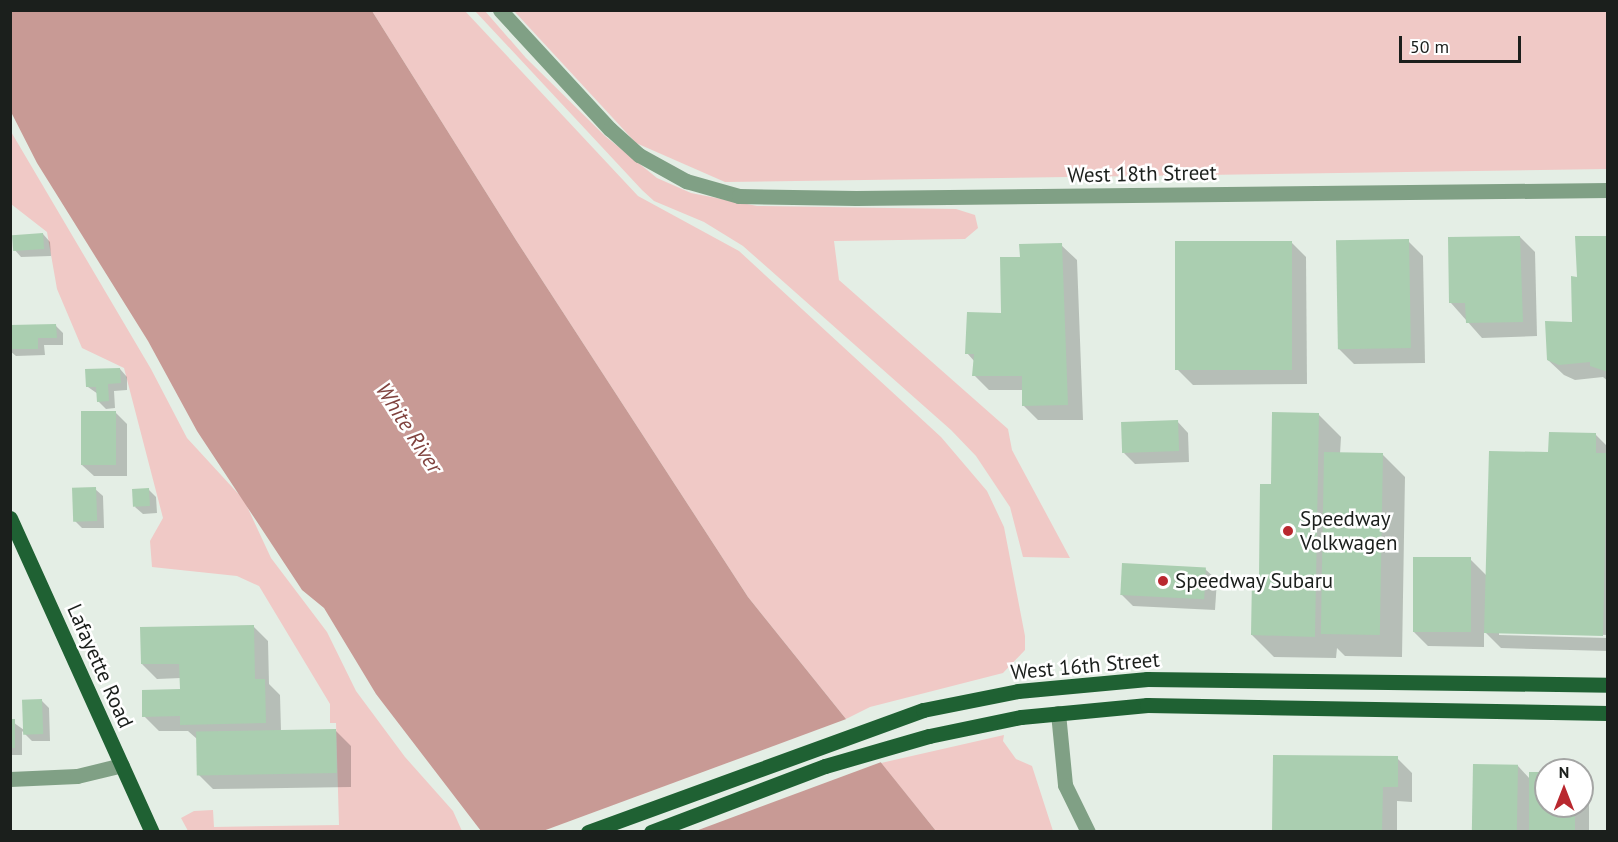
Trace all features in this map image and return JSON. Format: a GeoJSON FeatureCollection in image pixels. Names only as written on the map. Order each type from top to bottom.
{"type":"FeatureCollection","features":[{"type":"Feature","properties":{"kind":"main road","name":"Lafayette Road"},"geometry":{"type":"LineString","coordinates":[[10,518],[153,831]]}},
{"type":"Feature","properties":{"kind":"main road","name":"West 16th Street"},"geometry":{"type":"LineString","coordinates":[[588,831],[923,710],[1052,687],[1147,679],[1608,685]]}},
{"type":"Feature","properties":{"kind":"main road","name":"West 16th Street"},"geometry":{"type":"LineString","coordinates":[[651,831],[825,766],[929,736],[1058,713],[1148,705],[1608,713]]}},
{"type":"Feature","properties":{"kind":"street","name":"West 18th Street"},"geometry":{"type":"LineString","coordinates":[[500,10],[621,140],[652,164],[716,191],[763,199],[1608,190]]}},
{"type":"Feature","properties":{"kind":"street"},"geometry":{"type":"LineString","coordinates":[[1058,713],[1065,785],[1088,831]]}},
{"type":"Feature","properties":{"kind":"street"},"geometry":{"type":"LineString","coordinates":[[10,779],[77,776],[122,765]]}},
{"type":"Feature","properties":{"kind":"shaded area"},"geometry":{"type":"Polygon","coordinates":[[[372,11],[465,11],[638,196],[739,251],[941,437],[987,491],[1004,527],[1025,636],[1025,650],[1003,673],[870,707],[846,719],[748,597],[516,240],[372,11]]]}},
{"type":"Feature","properties":{"kind":"shaded area"},"geometry":{"type":"Polygon","coordinates":[[[475,11],[485,11],[526,58],[605,136],[657,178],[691,193],[757,206],[956,209],[975,215],[978,228],[965,239],[834,241],[839,280],[1008,429],[1012,450],[1070,558],[1023,557],[1010,507],[976,456],[951,430],[743,246],[704,222],[654,201],[475,11]]]}},
{"type":"Feature","properties":{"kind":"shaded area"},"geometry":{"type":"Polygon","coordinates":[[[514,11],[1607,11],[1607,169],[725,182],[636,143],[514,11]]]}},
{"type":"Feature","properties":{"kind":"shaded area"},"geometry":{"type":"Polygon","coordinates":[[[10,130],[151,369],[187,438],[244,500],[271,558],[327,632],[356,691],[405,757],[453,811],[462,831],[188,831],[181,818],[194,811],[213,810],[214,827],[339,825],[336,723],[330,723],[330,704],[259,586],[237,576],[152,567],[150,541],[163,518],[124,368],[82,348],[57,289],[47,232],[11,204],[10,130]]]}},
{"type":"Feature","properties":{"kind":"shaded area"},"geometry":{"type":"Polygon","coordinates":[[[1004,735],[1003,741],[1016,759],[1032,766],[1053,831],[936,831],[881,763],[1004,735]]]}},
{"type":"Feature","properties":{"kind":"water","name":"White River"},"geometry":{"type":"Polygon","coordinates":[[[10,11],[372,11],[516,240],[748,597],[936,831],[481,831],[376,694],[324,608],[302,590],[197,431],[148,341],[37,163],[11,112],[10,11]]]}},
{"type":"Feature","properties":{"kind":"pier"},"geometry":{"type":"Polygon","coordinates":[[[849,718],[884,761],[693,832],[543,831],[849,718]]]}},
{"type":"Feature","properties":{"kind":"building"},"geometry":{"type":"Polygon","coordinates":[[[43,233],[44,249],[13,251],[12,235],[43,233]]]}},
{"type":"Feature","properties":{"kind":"building"},"geometry":{"type":"Polygon","coordinates":[[[1520,236],[1523,322],[1466,323],[1465,303],[1449,303],[1448,237],[1520,236]]]}},
{"type":"Feature","properties":{"kind":"building"},"geometry":{"type":"Polygon","coordinates":[[[1575,236],[1608,236],[1608,372],[1590,366],[1590,362],[1559,365],[1547,360],[1545,321],[1572,322],[1571,276],[1577,277],[1575,236]]]}},
{"type":"Feature","properties":{"kind":"building"},"geometry":{"type":"Polygon","coordinates":[[[1409,239],[1411,348],[1338,349],[1336,240],[1409,239]]]}},
{"type":"Feature","properties":{"kind":"building"},"geometry":{"type":"Polygon","coordinates":[[[1175,241],[1292,241],[1292,370],[1175,370],[1175,241]]]}},
{"type":"Feature","properties":{"kind":"building"},"geometry":{"type":"Polygon","coordinates":[[[1062,243],[1068,405],[1022,406],[1022,376],[972,376],[974,354],[965,354],[967,312],[1001,313],[1000,257],[1020,257],[1019,244],[1062,243]]]}},
{"type":"Feature","properties":{"kind":"building"},"geometry":{"type":"Polygon","coordinates":[[[56,324],[57,338],[38,338],[38,349],[10,349],[10,325],[56,324]]]}},
{"type":"Feature","properties":{"kind":"building"},"geometry":{"type":"Polygon","coordinates":[[[120,368],[121,383],[108,384],[109,401],[97,402],[96,387],[86,387],[85,369],[120,368]]]}},
{"type":"Feature","properties":{"kind":"building"},"geometry":{"type":"Polygon","coordinates":[[[81,411],[116,411],[116,465],[81,465],[81,411]]]}},
{"type":"Feature","properties":{"kind":"building","name":"Speedway Volkwagen"},"geometry":{"type":"Polygon","coordinates":[[[1272,412],[1319,413],[1315,637],[1251,635],[1252,577],[1259,577],[1260,484],[1271,484],[1272,412]]]}},
{"type":"Feature","properties":{"kind":"building"},"geometry":{"type":"Polygon","coordinates":[[[1178,420],[1179,451],[1122,453],[1121,422],[1178,420]]]}},
{"type":"Feature","properties":{"kind":"building"},"geometry":{"type":"Polygon","coordinates":[[[1549,432],[1596,433],[1596,453],[1607,453],[1603,636],[1484,633],[1489,451],[1548,452],[1549,432]]]}},
{"type":"Feature","properties":{"kind":"building"},"geometry":{"type":"Polygon","coordinates":[[[1324,452],[1383,453],[1380,635],[1321,634],[1324,452]]]}},
{"type":"Feature","properties":{"kind":"building"},"geometry":{"type":"Polygon","coordinates":[[[96,487],[97,521],[73,522],[72,488],[96,487]]]}},
{"type":"Feature","properties":{"kind":"building"},"geometry":{"type":"Polygon","coordinates":[[[149,488],[150,506],[133,507],[132,489],[149,488]]]}},
{"type":"Feature","properties":{"kind":"building"},"geometry":{"type":"Polygon","coordinates":[[[1413,557],[1471,557],[1471,632],[1413,632],[1413,557]]]}},
{"type":"Feature","properties":{"kind":"building","name":"Speedway Subaru"},"geometry":{"type":"Polygon","coordinates":[[[1122,563],[1206,567],[1204,599],[1120,595],[1122,563]]]}},
{"type":"Feature","properties":{"kind":"building"},"geometry":{"type":"Polygon","coordinates":[[[254,625],[255,679],[265,679],[266,723],[180,725],[180,716],[142,717],[142,690],[180,689],[179,664],[141,664],[140,627],[254,625]]]}},
{"type":"Feature","properties":{"kind":"building"},"geometry":{"type":"Polygon","coordinates":[[[42,699],[43,734],[23,735],[22,700],[42,699]]]}},
{"type":"Feature","properties":{"kind":"building"},"geometry":{"type":"Polygon","coordinates":[[[10,719],[15,719],[15,748],[10,748],[10,719]]]}},
{"type":"Feature","properties":{"kind":"building"},"geometry":{"type":"Polygon","coordinates":[[[336,729],[337,773],[197,775],[196,731],[336,729]]]}},
{"type":"Feature","properties":{"kind":"building"},"geometry":{"type":"Polygon","coordinates":[[[1273,755],[1398,756],[1398,787],[1383,787],[1382,832],[1272,832],[1273,755]]]}},
{"type":"Feature","properties":{"kind":"building"},"geometry":{"type":"Polygon","coordinates":[[[1473,764],[1518,765],[1517,832],[1472,832],[1473,764]]]}},
{"type":"Feature","properties":{"kind":"building"},"geometry":{"type":"Polygon","coordinates":[[[1529,772],[1534,772],[1534,818],[1575,818],[1575,832],[1529,832],[1529,772]]]}},
{"type":"Feature","properties":{"kind":"place","name":"Speedway Volkwagen"},"geometry":{"type":"Point","coordinates":[1288,531]}},
{"type":"Feature","properties":{"kind":"place","name":"Speedway Subaru"},"geometry":{"type":"Point","coordinates":[1163,581]}}]}
